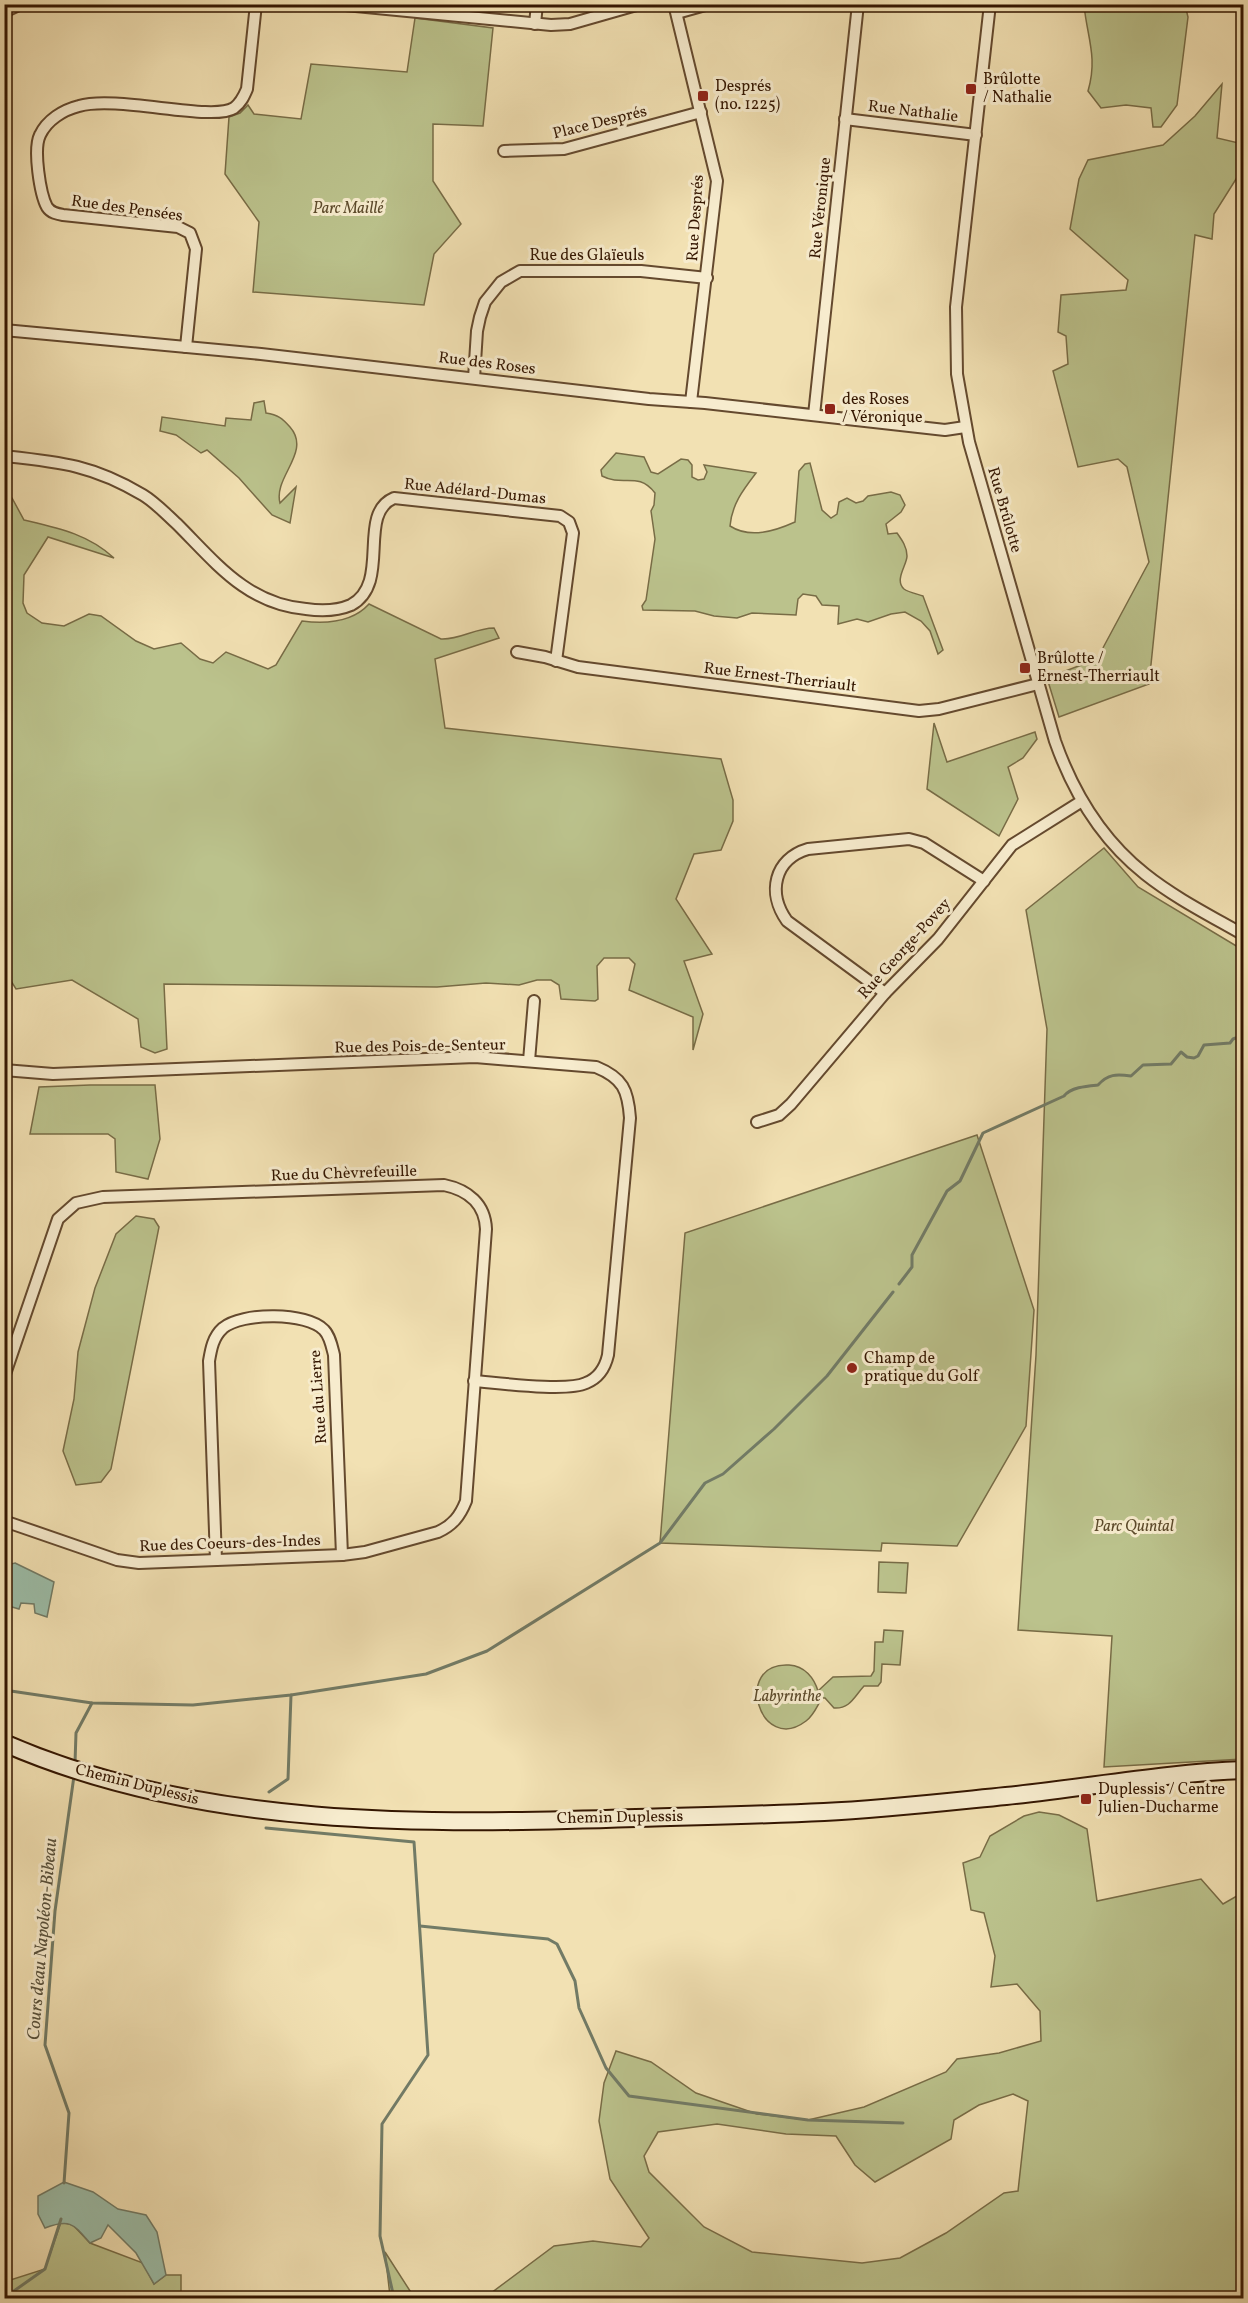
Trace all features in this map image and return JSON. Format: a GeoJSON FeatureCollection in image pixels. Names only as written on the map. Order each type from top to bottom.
{"type":"FeatureCollection","features":[{"type":"Feature","properties":{"kind":"street"},"geometry":{"type":"LineString","coordinates":[[4,12],[21,4]]}},
{"type":"Feature","properties":{"kind":"street","name":"Rue des Pensées"},"geometry":{"type":"LineString","coordinates":[[186,347],[196,249],[190,234],[178,227],[52,212],[47,207],[38,168],[38,138],[50,121],[68,109],[81,105],[111,102],[213,112],[234,108],[247,89],[256,4]]}},
{"type":"Feature","properties":{"kind":"street"},"geometry":{"type":"LineString","coordinates":[[335,4],[406,8],[535,24],[570,24],[640,4]]}},
{"type":"Feature","properties":{"kind":"street"},"geometry":{"type":"LineString","coordinates":[[535,24],[537,4]]}},
{"type":"Feature","properties":{"kind":"street"},"geometry":{"type":"LineString","coordinates":[[675,9],[709,4]]}},
{"type":"Feature","properties":{"kind":"street","name":"Rue Véronique"},"geometry":{"type":"LineString","coordinates":[[814,415],[858,4]]}},
{"type":"Feature","properties":{"kind":"street","name":"Rue Brûlotte"},"geometry":{"type":"LineString","coordinates":[[990,4],[956,307],[957,364],[965,427],[1038,684],[1062,760],[1082,801],[1111,840],[1144,874],[1165,889],[1244,935]]}},
{"type":"Feature","properties":{"kind":"street","name":"Rue Després"},"geometry":{"type":"LineString","coordinates":[[675,9],[717,181],[691,402]]}},
{"type":"Feature","properties":{"kind":"street","name":"Place Després"},"geometry":{"type":"LineString","coordinates":[[504,151],[564,149],[701,112]]}},
{"type":"Feature","properties":{"kind":"street","name":"Rue Nathalie"},"geometry":{"type":"LineString","coordinates":[[845,119],[976,135]]}},
{"type":"Feature","properties":{"kind":"street","name":"Rue des Glaïeuls"},"geometry":{"type":"LineString","coordinates":[[474,378],[478,324],[485,302],[501,282],[520,271],[641,271],[706,278]]}},
{"type":"Feature","properties":{"kind":"street","name":"Rue des Roses"},"geometry":{"type":"LineString","coordinates":[[4,330],[186,347],[945,430],[965,427]]}},
{"type":"Feature","properties":{"kind":"street","name":"Rue Adélard-Dumas"},"geometry":{"type":"LineString","coordinates":[[4,456],[83,466],[131,488],[154,503],[244,589],[269,602],[302,609],[320,610],[344,607],[361,597],[372,576],[380,510],[394,498],[560,516],[569,522],[573,533],[556,661]]}},
{"type":"Feature","properties":{"kind":"street","name":"Rue Ernest-Therriault"},"geometry":{"type":"LineString","coordinates":[[517,652],[578,667],[919,711],[939,709],[1038,684]]}},
{"type":"Feature","properties":{"kind":"street","name":"Rue George-Povey"},"geometry":{"type":"LineString","coordinates":[[757,1122],[779,1115],[791,1104],[885,993],[921,958],[1018,840],[1082,801]]}},
{"type":"Feature","properties":{"kind":"street"},"geometry":{"type":"LineString","coordinates":[[885,993],[787,921],[777,904],[776,884],[787,860],[796,853],[808,849],[909,839],[924,843],[984,881]]}},
{"type":"Feature","properties":{"kind":"street"},"geometry":{"type":"LineString","coordinates":[[529,1061],[534,1001]]}},
{"type":"Feature","properties":{"kind":"street","name":"Rue des Pois-de-Senteur"},"geometry":{"type":"LineString","coordinates":[[4,1071],[53,1074],[475,1057],[596,1067],[609,1072],[620,1081],[629,1096],[630,1118],[605,1368],[596,1378],[574,1387],[474,1381]]}},
{"type":"Feature","properties":{"kind":"street","name":"Rue du Chèvrefeuille"},"geometry":{"type":"LineString","coordinates":[[4,1377],[58,1219],[76,1203],[103,1197],[444,1185],[462,1190],[479,1204],[486,1221],[466,1501],[456,1520]]}},
{"type":"Feature","properties":{"kind":"street","name":"Rue du Lierre"},"geometry":{"type":"LineString","coordinates":[[216,1560],[209,1361],[216,1336],[223,1328],[233,1321],[254,1317],[308,1319],[326,1332],[331,1342],[334,1355],[342,1555]]}},
{"type":"Feature","properties":{"kind":"street","name":"Rue des Coeurs-des-Indes"},"geometry":{"type":"LineString","coordinates":[[4,1521],[128,1563],[342,1555],[365,1552],[438,1533],[456,1520]]}},
{"type":"Feature","properties":{"kind":"street","name":"Chemin Duplessis"},"geometry":{"type":"LineString","coordinates":[[4,1743],[46,1760],[96,1776],[190,1799],[317,1815],[445,1821],[591,1820],[824,1812],[1008,1796],[1244,1770]]}},
{"type":"Feature","properties":{"kind":"green space"},"geometry":{"type":"Polygon","coordinates":[[[1084,5],[1185,5],[1188,17],[1177,105],[1161,127],[1153,127],[1151,108],[1126,105],[1101,108],[1088,91],[1092,57],[1084,5]]]}},
{"type":"Feature","properties":{"kind":"green space","name":"Parc Maillé"},"geometry":{"type":"Polygon","coordinates":[[[415,18],[493,28],[483,126],[433,124],[433,181],[461,224],[434,254],[424,305],[253,292],[259,222],[225,174],[229,117],[240,113],[248,105],[254,114],[301,119],[311,64],[407,72],[415,18]]]}},
{"type":"Feature","properties":{"kind":"green space"},"geometry":{"type":"Polygon","coordinates":[[[1222,84],[1217,138],[1243,144],[1243,168],[1214,214],[1212,239],[1195,235],[1149,684],[1059,717],[1047,678],[1097,659],[1149,562],[1127,467],[1118,459],[1078,467],[1053,371],[1068,364],[1066,336],[1058,332],[1061,295],[1126,290],[1128,280],[1070,229],[1079,179],[1088,160],[1163,145],[1195,116],[1222,84]]]}},
{"type":"Feature","properties":{"kind":"green space"},"geometry":{"type":"Polygon","coordinates":[[[264,401],[266,413],[282,419],[296,436],[295,455],[279,493],[280,503],[296,487],[290,523],[272,515],[239,478],[207,450],[201,453],[176,435],[160,431],[162,417],[225,426],[226,418],[251,420],[254,403],[264,401]]]}},
{"type":"Feature","properties":{"kind":"green space"},"geometry":{"type":"Polygon","coordinates":[[[616,453],[644,457],[651,472],[658,474],[681,459],[688,460],[692,465],[692,477],[698,480],[704,479],[707,472],[704,465],[756,473],[739,498],[731,518],[730,526],[746,532],[771,531],[795,522],[799,471],[805,464],[810,463],[822,510],[831,518],[837,514],[839,502],[847,498],[856,503],[868,496],[891,492],[900,495],[905,505],[901,512],[886,524],[888,534],[897,533],[906,550],[907,556],[901,585],[906,590],[923,596],[943,650],[938,654],[930,631],[921,621],[905,612],[868,622],[857,619],[838,624],[839,606],[822,605],[816,596],[803,594],[798,599],[796,615],[752,613],[737,618],[714,616],[695,611],[643,610],[655,539],[651,511],[655,493],[649,486],[636,481],[610,479],[602,476],[601,470],[616,453]]]}},
{"type":"Feature","properties":{"kind":"green space"},"geometry":{"type":"Polygon","coordinates":[[[4,492],[12,498],[24,520],[61,529],[83,538],[114,558],[48,537],[24,575],[23,603],[27,613],[42,623],[64,626],[89,614],[101,616],[136,641],[154,649],[181,643],[200,659],[213,663],[226,652],[268,669],[276,665],[302,621],[347,619],[369,604],[441,639],[455,638],[494,628],[499,638],[435,659],[445,728],[721,759],[733,800],[733,821],[721,850],[694,854],[676,899],[712,954],[684,961],[703,1014],[693,1050],[693,1017],[629,990],[635,964],[629,958],[604,958],[597,966],[598,999],[595,1001],[561,999],[559,985],[551,980],[537,980],[519,985],[486,983],[437,987],[164,984],[167,1049],[155,1053],[141,1047],[138,1019],[72,980],[16,989],[4,970],[4,492]]]}},
{"type":"Feature","properties":{"kind":"green space"},"geometry":{"type":"Polygon","coordinates":[[[934,723],[947,762],[1035,732],[1037,739],[1023,758],[1008,767],[1018,799],[999,836],[927,789],[934,723]]]}},
{"type":"Feature","properties":{"kind":"green space","name":"Parc Quintal"},"geometry":{"type":"Polygon","coordinates":[[[1104,848],[1138,887],[1243,950],[1243,1759],[1104,1767],[1112,1636],[1018,1630],[1036,1355],[1047,1029],[1026,910],[1104,848]]]}},
{"type":"Feature","properties":{"kind":"green space"},"geometry":{"type":"Polygon","coordinates":[[[155,1085],[160,1139],[148,1179],[116,1172],[115,1139],[108,1134],[30,1134],[39,1087],[155,1085]]]}},
{"type":"Feature","properties":{"kind":"green space","name":"Champ de pratique du Golf"},"geometry":{"type":"Polygon","coordinates":[[[977,1135],[1034,1310],[1026,1426],[957,1546],[882,1543],[881,1551],[660,1543],[685,1233],[977,1135]]]}},
{"type":"Feature","properties":{"kind":"green space"},"geometry":{"type":"Polygon","coordinates":[[[136,1216],[154,1219],[159,1227],[111,1469],[101,1482],[76,1485],[63,1451],[74,1399],[78,1352],[95,1288],[116,1234],[136,1216]]]}},
{"type":"Feature","properties":{"kind":"green space"},"geometry":{"type":"Polygon","coordinates":[[[879,1562],[908,1563],[906,1593],[878,1592],[879,1562]]]}},
{"type":"Feature","properties":{"kind":"green space","name":"Labyrinthe"},"geometry":{"type":"Polygon","coordinates":[[[884,1630],[903,1631],[900,1665],[882,1664],[881,1682],[878,1686],[864,1686],[844,1707],[834,1708],[825,1698],[822,1698],[809,1719],[790,1729],[776,1727],[765,1718],[759,1705],[757,1691],[761,1677],[771,1668],[789,1665],[800,1668],[811,1677],[818,1691],[833,1677],[871,1676],[874,1671],[875,1642],[883,1642],[884,1630]]]}},
{"type":"Feature","properties":{"kind":"green space"},"geometry":{"type":"Polygon","coordinates":[[[1039,1812],[1059,1815],[1087,1829],[1097,1901],[1201,1879],[1223,1904],[1237,1896],[1243,1884],[1243,2298],[466,2298],[487,2296],[554,2246],[593,2241],[641,2247],[649,2238],[610,2179],[599,2121],[604,2083],[616,2051],[651,2062],[696,2093],[757,2114],[808,2120],[864,2107],[946,2072],[957,2059],[999,2053],[1041,2041],[1040,2011],[1017,1984],[991,1987],[995,1956],[984,1913],[971,1910],[963,1863],[980,1857],[990,1836],[1024,1816],[1039,1812]],[[1013,2094],[979,2105],[954,2120],[951,2139],[875,2182],[855,2165],[836,2136],[786,2134],[717,2124],[658,2132],[644,2156],[649,2172],[704,2227],[752,2252],[862,2263],[900,2258],[946,2233],[1004,2193],[1018,2191],[1028,2101],[1013,2094]]]}},
{"type":"Feature","properties":{"kind":"green space"},"geometry":{"type":"Polygon","coordinates":[[[61,2222],[73,2225],[90,2243],[143,2263],[154,2284],[166,2275],[181,2275],[181,2298],[5,2298],[4,2282],[45,2269],[61,2222]]]}},
{"type":"Feature","properties":{"kind":"green space"},"geometry":{"type":"Polygon","coordinates":[[[385,2252],[412,2294],[449,2298],[378,2298],[390,2296],[385,2252]]]}},
{"type":"Feature","properties":{"kind":"shaded area"},"geometry":{"type":"Polygon","coordinates":[[[15,1563],[54,1582],[47,1617],[35,1613],[34,1604],[21,1603],[19,1609],[5,1605],[5,1588],[11,1564],[15,1563]]]}},
{"type":"Feature","properties":{"kind":"shaded area"},"geometry":{"type":"Polygon","coordinates":[[[64,2182],[93,2192],[118,2209],[146,2215],[157,2232],[166,2275],[154,2284],[136,2253],[108,2225],[101,2238],[90,2243],[71,2225],[61,2224],[45,2228],[38,2214],[38,2196],[64,2182]]]}},
{"type":"Feature","properties":{"kind":"waterway"},"geometry":{"type":"LineString","coordinates":[[899,1284],[912,1267],[912,1255],[947,1191],[960,1181],[983,1133],[1075,1089],[1098,1085],[1113,1076],[1131,1076],[1143,1065],[1171,1064],[1181,1052],[1187,1057],[1194,1058],[1198,1056],[1204,1045],[1230,1043],[1233,1039],[1244,1035]]}},
{"type":"Feature","properties":{"kind":"waterway"},"geometry":{"type":"LineString","coordinates":[[4,1690],[92,1703],[193,1705],[291,1695],[426,1674],[487,1651],[660,1543],[705,1483],[723,1474],[774,1429],[827,1376],[893,1292]]}},
{"type":"Feature","properties":{"kind":"waterway"},"geometry":{"type":"LineString","coordinates":[[269,1792],[288,1779],[291,1695]]}},
{"type":"Feature","properties":{"kind":"waterway","name":"Cours d'eau Napoléon-Bibeau"},"geometry":{"type":"LineString","coordinates":[[75,1763],[76,1733],[92,1703]]}},
{"type":"Feature","properties":{"kind":"waterway","name":"Cours d'eau Napoléon-Bibeau"},"geometry":{"type":"LineString","coordinates":[[64,2183],[69,2113],[45,2045],[55,1911],[74,1776]]}},
{"type":"Feature","properties":{"kind":"waterway"},"geometry":{"type":"LineString","coordinates":[[266,1828],[414,1842],[428,2055],[382,2124],[380,2236],[394,2298]]}},
{"type":"Feature","properties":{"kind":"waterway"},"geometry":{"type":"LineString","coordinates":[[420,1926],[548,1939],[557,1944],[575,1981],[579,2008],[606,2068],[629,2096],[808,2120],[903,2123]]}},
{"type":"Feature","properties":{"kind":"waterway","name":"Cours d'eau Napoléon-Bibeau"},"geometry":{"type":"LineString","coordinates":[[4,2298],[45,2269],[61,2219]]}},
{"type":"Feature","properties":{"kind":"place","name":"Brûlotte / Nathalie"},"geometry":{"type":"Point","coordinates":[971,89]}},
{"type":"Feature","properties":{"kind":"place","name":"Després (no. 1225)"},"geometry":{"type":"Point","coordinates":[703,96]}},
{"type":"Feature","properties":{"kind":"place","name":"des Roses / Véronique"},"geometry":{"type":"Point","coordinates":[830,409]}},
{"type":"Feature","properties":{"kind":"place","name":"Brûlotte / Ernest-Therriault"},"geometry":{"type":"Point","coordinates":[1025,668]}},
{"type":"Feature","properties":{"kind":"place","name":"Champ de pratique du Golf"},"geometry":{"type":"Point","coordinates":[852,1368]}},
{"type":"Feature","properties":{"kind":"place","name":"Duplessis / Centre Julien-Ducharme"},"geometry":{"type":"Point","coordinates":[1086,1799]}}]}
